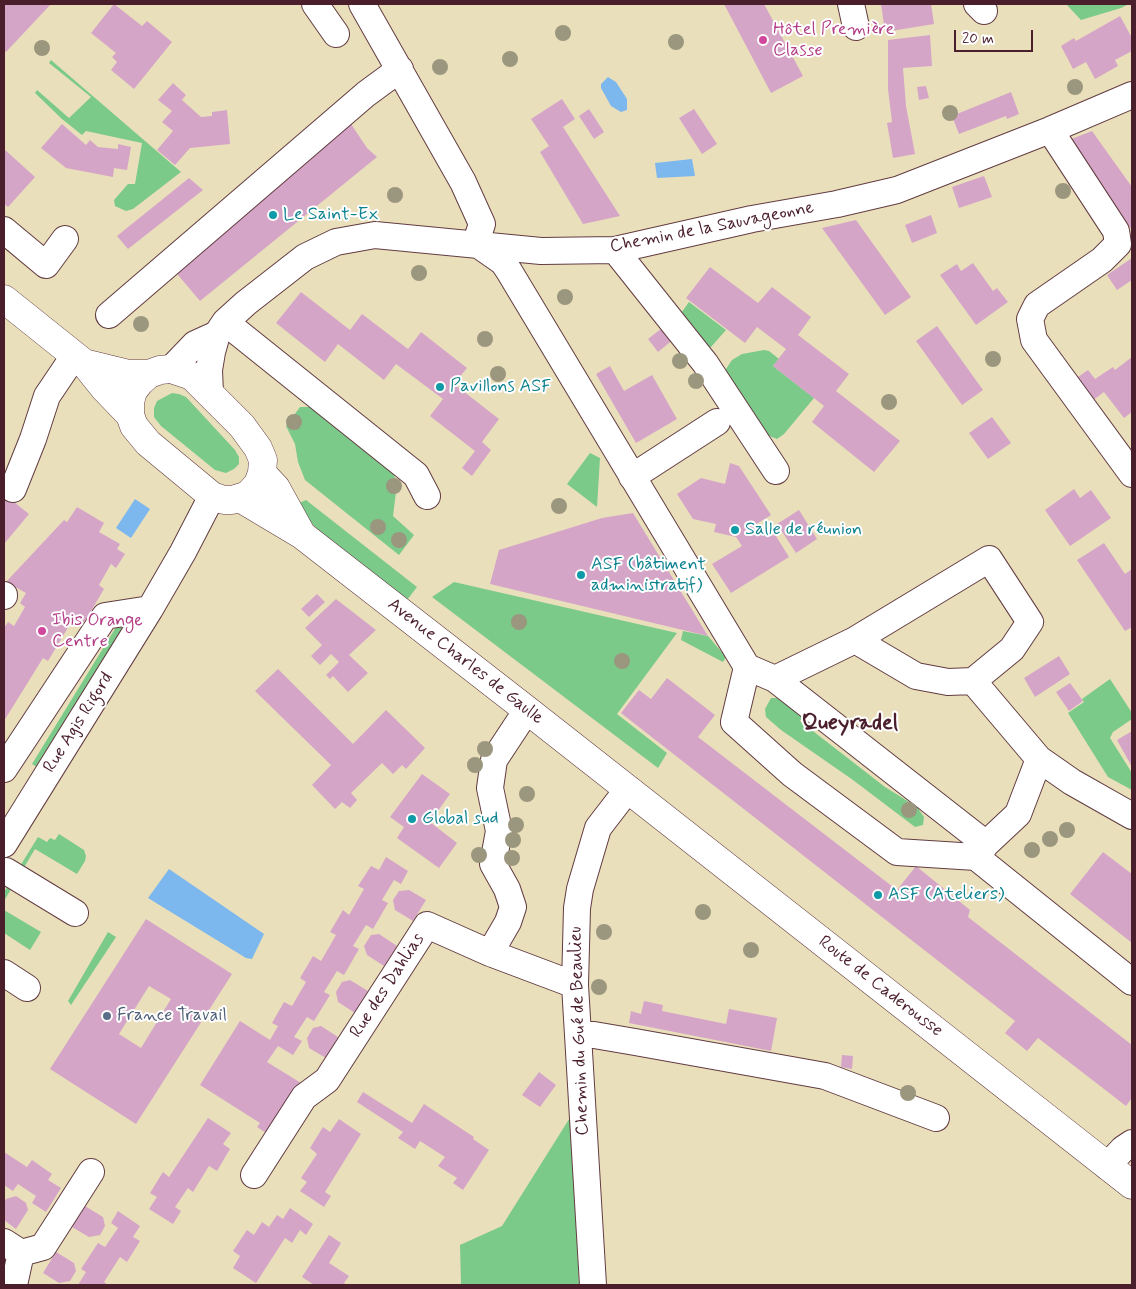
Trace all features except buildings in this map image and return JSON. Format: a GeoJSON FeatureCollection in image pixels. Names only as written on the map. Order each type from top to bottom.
{"type":"FeatureCollection","features":[{"type":"Feature","properties":{"kind":"main road"},"geometry":{"type":"LineString","coordinates":[[4,300],[79,360],[130,415]]}},
{"type":"Feature","properties":{"kind":"main road"},"geometry":{"type":"LineString","coordinates":[[79,360],[129,374],[160,371],[192,376],[242,426],[258,448],[263,460],[262,473],[254,490],[240,498]]}},
{"type":"Feature","properties":{"kind":"main road"},"geometry":{"type":"LineString","coordinates":[[160,371],[140,382],[133,391],[130,402],[130,415],[134,426],[141,435],[212,496]]}},
{"type":"Feature","properties":{"kind":"main road","name":"Avenue Charles de Gaulle"},"geometry":{"type":"LineString","coordinates":[[262,473],[276,488],[302,535]]}},
{"type":"Feature","properties":{"kind":"main road","name":"Avenue Charles de Gaulle"},"geometry":{"type":"LineString","coordinates":[[212,496],[224,500],[240,498],[302,535],[628,789]]}},
{"type":"Feature","properties":{"kind":"main road","name":"Route de Caderousse"},"geometry":{"type":"LineString","coordinates":[[628,789],[1132,1185]]}},
{"type":"Feature","properties":{"kind":"street"},"geometry":{"type":"LineString","coordinates":[[315,4],[336,34]]}},
{"type":"Feature","properties":{"kind":"street"},"geometry":{"type":"LineString","coordinates":[[369,14],[463,182],[482,224],[478,236],[480,246],[503,262],[509,270],[747,668],[775,679],[981,851],[1132,982]]}},
{"type":"Feature","properties":{"kind":"street"},"geometry":{"type":"LineString","coordinates":[[109,315],[366,94],[400,70]]}},
{"type":"Feature","properties":{"kind":"street","name":"Chemin de la Sauvageonne"},"geometry":{"type":"LineString","coordinates":[[160,371],[195,344],[221,328],[246,303],[305,256],[336,242],[375,236],[541,251],[615,250],[752,219],[891,192],[1050,130],[1132,95]]}},
{"type":"Feature","properties":{"kind":"street"},"geometry":{"type":"LineString","coordinates":[[1050,130],[1116,231],[1118,244],[1102,260],[1037,305],[1030,318],[1034,340],[1132,474]]}},
{"type":"Feature","properties":{"kind":"street"},"geometry":{"type":"LineString","coordinates":[[4,230],[46,265],[65,239]]}},
{"type":"Feature","properties":{"kind":"street"},"geometry":{"type":"LineString","coordinates":[[615,250],[705,363],[776,471]]}},
{"type":"Feature","properties":{"kind":"street"},"geometry":{"type":"LineString","coordinates":[[210,393],[209,370],[221,328],[416,475],[427,496]]}},
{"type":"Feature","properties":{"kind":"street"},"geometry":{"type":"LineString","coordinates":[[13,489],[33,439],[46,396],[79,360]]}},
{"type":"Feature","properties":{"kind":"street"},"geometry":{"type":"LineString","coordinates":[[632,477],[716,422]]}},
{"type":"Feature","properties":{"kind":"street","name":"Rue Agis Rigord"},"geometry":{"type":"LineString","coordinates":[[4,844],[150,609],[212,496]]}},
{"type":"Feature","properties":{"kind":"street"},"geometry":{"type":"LineString","coordinates":[[775,679],[855,640],[989,558],[1030,622],[1012,649],[973,681],[948,682],[916,676],[855,640]]}},
{"type":"Feature","properties":{"kind":"street"},"geometry":{"type":"LineString","coordinates":[[4,769],[105,616],[150,609]]}},
{"type":"Feature","properties":{"kind":"street"},"geometry":{"type":"LineString","coordinates":[[747,668],[734,722],[792,774],[897,852],[981,851],[1018,814],[1039,759]]}},
{"type":"Feature","properties":{"kind":"street"},"geometry":{"type":"LineString","coordinates":[[973,681],[1039,759],[1072,782],[1132,816]]}},
{"type":"Feature","properties":{"kind":"street"},"geometry":{"type":"LineString","coordinates":[[490,953],[508,922],[513,907],[507,889],[493,864],[499,831],[490,788],[494,760],[527,710]]}},
{"type":"Feature","properties":{"kind":"street","name":"Chemin du Gué de Beaulieu"},"geometry":{"type":"LineString","coordinates":[[593,1285],[575,985],[577,908],[587,862],[598,828],[628,789]]}},
{"type":"Feature","properties":{"kind":"street"},"geometry":{"type":"LineString","coordinates":[[6,872],[74,913]]}},
{"type":"Feature","properties":{"kind":"street","name":"Rue des Dahlias"},"geometry":{"type":"LineString","coordinates":[[254,1175],[304,1097],[327,1080],[427,925],[490,953],[575,985]]}},
{"type":"Feature","properties":{"kind":"street"},"geometry":{"type":"LineString","coordinates":[[4,973],[27,988]]}},
{"type":"Feature","properties":{"kind":"street"},"geometry":{"type":"LineString","coordinates":[[579,1035],[594,1035],[627,1040],[825,1076],[936,1118]]}},
{"type":"Feature","properties":{"kind":"street"},"geometry":{"type":"LineString","coordinates":[[1107,1166],[1124,1149],[1132,1144]]}},
{"type":"Feature","properties":{"kind":"street"},"geometry":{"type":"LineString","coordinates":[[14,1285],[12,1248],[43,1247],[91,1172]]}},
{"type":"Feature","properties":{"kind":"green space"},"geometry":{"type":"Polygon","coordinates":[[[1066,4],[1129,4],[1081,20],[1066,4]]]}},
{"type":"Feature","properties":{"kind":"green space"},"geometry":{"type":"Polygon","coordinates":[[[51,60],[181,172],[133,209],[126,211],[115,206],[114,200],[128,184],[135,184],[142,143],[86,131],[82,135],[62,119],[35,93],[37,90],[69,118],[91,97],[49,63],[51,60]]]}},
{"type":"Feature","properties":{"kind":"green space"},"geometry":{"type":"Polygon","coordinates":[[[689,302],[726,330],[711,347],[707,348],[679,316],[689,302]]]}},
{"type":"Feature","properties":{"kind":"green space"},"geometry":{"type":"Polygon","coordinates":[[[764,350],[769,351],[779,359],[773,366],[814,398],[784,434],[777,439],[767,435],[724,372],[732,360],[742,354],[764,350]]]}},
{"type":"Feature","properties":{"kind":"green space"},"geometry":{"type":"Polygon","coordinates":[[[172,393],[186,397],[235,450],[239,457],[239,464],[234,469],[226,473],[215,470],[161,426],[154,417],[154,408],[157,401],[172,393]]]}},
{"type":"Feature","properties":{"kind":"green space"},"geometry":{"type":"Polygon","coordinates":[[[300,407],[312,407],[362,444],[394,475],[397,484],[393,516],[414,535],[399,555],[305,480],[298,462],[295,444],[286,426],[300,407]]]}},
{"type":"Feature","properties":{"kind":"green space"},"geometry":{"type":"Polygon","coordinates":[[[590,453],[600,458],[597,507],[567,484],[590,453]]]}},
{"type":"Feature","properties":{"kind":"green space"},"geometry":{"type":"Polygon","coordinates":[[[306,500],[417,587],[407,600],[320,532],[305,516],[299,503],[306,500]]]}},
{"type":"Feature","properties":{"kind":"green space"},"geometry":{"type":"Polygon","coordinates":[[[454,582],[677,633],[617,714],[667,753],[658,768],[432,597],[454,582]]]}},
{"type":"Feature","properties":{"kind":"green space"},"geometry":{"type":"Polygon","coordinates":[[[121,619],[126,623],[37,767],[32,764],[121,619]]]}},
{"type":"Feature","properties":{"kind":"green space"},"geometry":{"type":"Polygon","coordinates":[[[683,631],[708,636],[726,657],[723,662],[681,640],[683,631]]]}},
{"type":"Feature","properties":{"kind":"green space"},"geometry":{"type":"Polygon","coordinates":[[[1110,679],[1132,713],[1132,719],[1113,732],[1110,738],[1132,773],[1132,790],[1108,777],[1068,713],[1084,702],[1082,699],[1110,679]]]}},
{"type":"Feature","properties":{"kind":"green space"},"geometry":{"type":"Polygon","coordinates":[[[771,698],[783,701],[803,716],[800,721],[885,787],[917,807],[924,817],[923,825],[915,827],[853,780],[781,730],[766,717],[765,709],[771,698]]]}},
{"type":"Feature","properties":{"kind":"green space"},"geometry":{"type":"Polygon","coordinates":[[[59,834],[84,850],[85,861],[77,874],[35,849],[4,901],[4,892],[38,837],[47,842],[50,838],[55,840],[59,834]]]}},
{"type":"Feature","properties":{"kind":"green space"},"geometry":{"type":"Polygon","coordinates":[[[4,910],[41,932],[30,950],[4,933],[4,910]]]}},
{"type":"Feature","properties":{"kind":"green space"},"geometry":{"type":"Polygon","coordinates":[[[108,932],[116,937],[71,1005],[68,1001],[108,932]]]}},
{"type":"Feature","properties":{"kind":"green space"},"geometry":{"type":"Polygon","coordinates":[[[571,1116],[579,1285],[461,1285],[460,1245],[502,1226],[571,1116]]]}},
{"type":"Feature","properties":{"kind":"water"},"geometry":{"type":"Polygon","coordinates":[[[608,77],[616,82],[627,99],[627,110],[621,112],[611,106],[601,88],[601,84],[608,77]]]}},
{"type":"Feature","properties":{"kind":"water"},"geometry":{"type":"Polygon","coordinates":[[[692,159],[695,176],[657,178],[655,163],[692,159]]]}},
{"type":"Feature","properties":{"kind":"water"},"geometry":{"type":"Polygon","coordinates":[[[135,499],[150,509],[131,538],[116,528],[135,499]]]}},
{"type":"Feature","properties":{"kind":"water"},"geometry":{"type":"Polygon","coordinates":[[[169,869],[264,934],[252,959],[246,958],[148,898],[169,869]]]}},
{"type":"Feature","properties":{"kind":"place","name":"Hôtel Première Classe"},"geometry":{"type":"Point","coordinates":[763,40]}},
{"type":"Feature","properties":{"kind":"place","name":"Le Saint-Ex"},"geometry":{"type":"Point","coordinates":[273,215]}},
{"type":"Feature","properties":{"kind":"place","name":"Pavillons ASF"},"geometry":{"type":"Point","coordinates":[440,387]}},
{"type":"Feature","properties":{"kind":"place","name":"Salle de réunion"},"geometry":{"type":"Point","coordinates":[735,530]}},
{"type":"Feature","properties":{"kind":"place","name":"ASF (bâtiment administratif)"},"geometry":{"type":"Point","coordinates":[581,575]}},
{"type":"Feature","properties":{"kind":"place","name":"Ibis Orange Centre"},"geometry":{"type":"Point","coordinates":[42,631]}},
{"type":"Feature","properties":{"kind":"place","name":"Global sud"},"geometry":{"type":"Point","coordinates":[412,819]}},
{"type":"Feature","properties":{"kind":"place","name":"ASF (Ateliers)"},"geometry":{"type":"Point","coordinates":[878,895]}},
{"type":"Feature","properties":{"kind":"place","name":"France Travail"},"geometry":{"type":"Point","coordinates":[107,1016]}},
{"type":"Feature","properties":{"kind":"district","name":"Queyradel"},"geometry":{"type":"Point","coordinates":[850,724]}}]}
